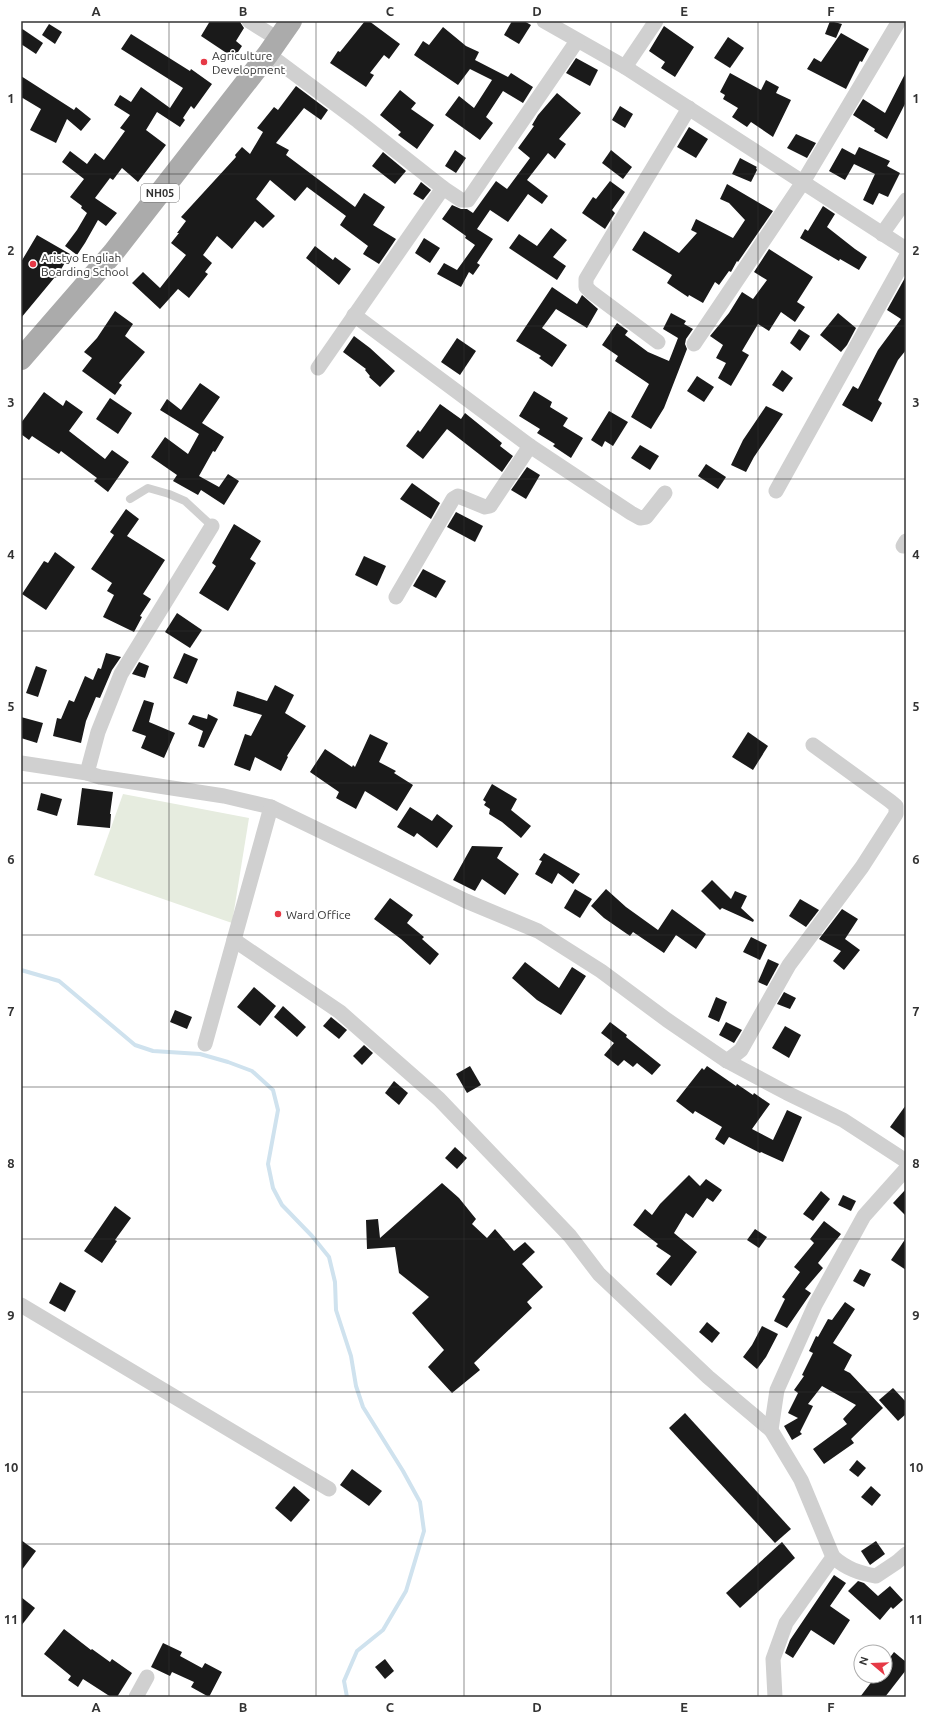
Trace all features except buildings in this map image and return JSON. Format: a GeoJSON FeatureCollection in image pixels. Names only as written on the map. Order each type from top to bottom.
{"type":"FeatureCollection","features":[{"type":"Feature","properties":{"kind":"main road","name":"NH05"},"geometry":{"type":"LineString","coordinates":[[21,359],[113,253],[273,47],[291,21]]}},
{"type":"Feature","properties":{"kind":"street"},"geometry":{"type":"LineString","coordinates":[[249,21],[273,47],[358,121],[443,188],[461,200],[468,200],[577,41]]}},
{"type":"Feature","properties":{"kind":"street"},"geometry":{"type":"LineString","coordinates":[[544,21],[625,67],[906,249]]}},
{"type":"Feature","properties":{"kind":"street"},"geometry":{"type":"LineString","coordinates":[[625,67],[656,21]]}},
{"type":"Feature","properties":{"kind":"street"},"geometry":{"type":"LineString","coordinates":[[694,344],[803,182],[899,21]]}},
{"type":"Feature","properties":{"kind":"street"},"geometry":{"type":"LineString","coordinates":[[658,342],[591,292],[586,287],[586,279],[689,108]]}},
{"type":"Feature","properties":{"kind":"street"},"geometry":{"type":"LineString","coordinates":[[318,368],[443,188]]}},
{"type":"Feature","properties":{"kind":"street"},"geometry":{"type":"LineString","coordinates":[[882,234],[906,200]]}},
{"type":"Feature","properties":{"kind":"street"},"geometry":{"type":"LineString","coordinates":[[776,491],[906,258]]}},
{"type":"Feature","properties":{"kind":"street"},"geometry":{"type":"LineString","coordinates":[[354,315],[530,446],[640,518],[646,517],[665,493]]}},
{"type":"Feature","properties":{"kind":"street"},"geometry":{"type":"LineString","coordinates":[[396,597],[453,499],[458,496],[484,506],[490,506],[530,446]]}},
{"type":"Feature","properties":{"kind":"street"},"geometry":{"type":"LineString","coordinates":[[87,773],[98,732],[121,674],[212,526]]}},
{"type":"Feature","properties":{"kind":"street"},"geometry":{"type":"LineString","coordinates":[[727,1061],[741,1050],[789,965],[862,867],[896,814],[896,806],[890,801],[813,745]]}},
{"type":"Feature","properties":{"kind":"street"},"geometry":{"type":"LineString","coordinates":[[21,763],[224,796],[271,807],[466,901],[538,931],[601,971],[667,1020],[727,1061],[787,1094],[843,1120],[906,1161]]}},
{"type":"Feature","properties":{"kind":"street"},"geometry":{"type":"LineString","coordinates":[[205,1044],[271,807]]}},
{"type":"Feature","properties":{"kind":"street"},"geometry":{"type":"LineString","coordinates":[[234,940],[340,1012],[439,1099],[570,1236],[599,1274],[708,1377],[771,1430],[801,1480],[833,1557],[844,1567],[861,1574],[876,1576],[906,1554]]}},
{"type":"Feature","properties":{"kind":"street"},"geometry":{"type":"LineString","coordinates":[[771,1430],[777,1390],[815,1305],[864,1216],[906,1169]]}},
{"type":"Feature","properties":{"kind":"street"},"geometry":{"type":"LineString","coordinates":[[21,1306],[329,1489]]}},
{"type":"Feature","properties":{"kind":"street"},"geometry":{"type":"LineString","coordinates":[[775,1697],[773,1659],[786,1624],[833,1557]]}},
{"type":"Feature","properties":{"kind":"street"},"geometry":{"type":"LineString","coordinates":[[136,1697],[147,1677]]}},
{"type":"Feature","properties":{"kind":"lane"},"geometry":{"type":"LineString","coordinates":[[130,499],[148,488],[169,494],[185,501],[212,526]]}},
{"type":"Feature","properties":{"kind":"shaded area"},"geometry":{"type":"Polygon","coordinates":[[[123,794],[249,818],[232,923],[94,875],[123,794]]]}},
{"type":"Feature","properties":{"kind":"waterway"},"geometry":{"type":"LineString","coordinates":[[21,970],[59,981],[135,1045],[153,1051],[200,1054],[228,1062],[252,1071],[273,1090],[278,1110],[268,1164],[273,1188],[282,1205],[312,1236],[329,1257],[335,1282],[336,1310],[351,1356],[356,1386],[363,1407],[403,1471],[420,1502],[424,1531],[406,1591],[383,1630],[357,1651],[344,1681],[347,1697]]}},
{"type":"Feature","properties":{"kind":"place","name":"Agriculture Development"},"geometry":{"type":"Point","coordinates":[204,62]}},
{"type":"Feature","properties":{"kind":"place","name":"Aristyo Engliah Boarding School"},"geometry":{"type":"Point","coordinates":[33,264]}},
{"type":"Feature","properties":{"kind":"place","name":"Ward Office"},"geometry":{"type":"Point","coordinates":[278,914]}}]}
